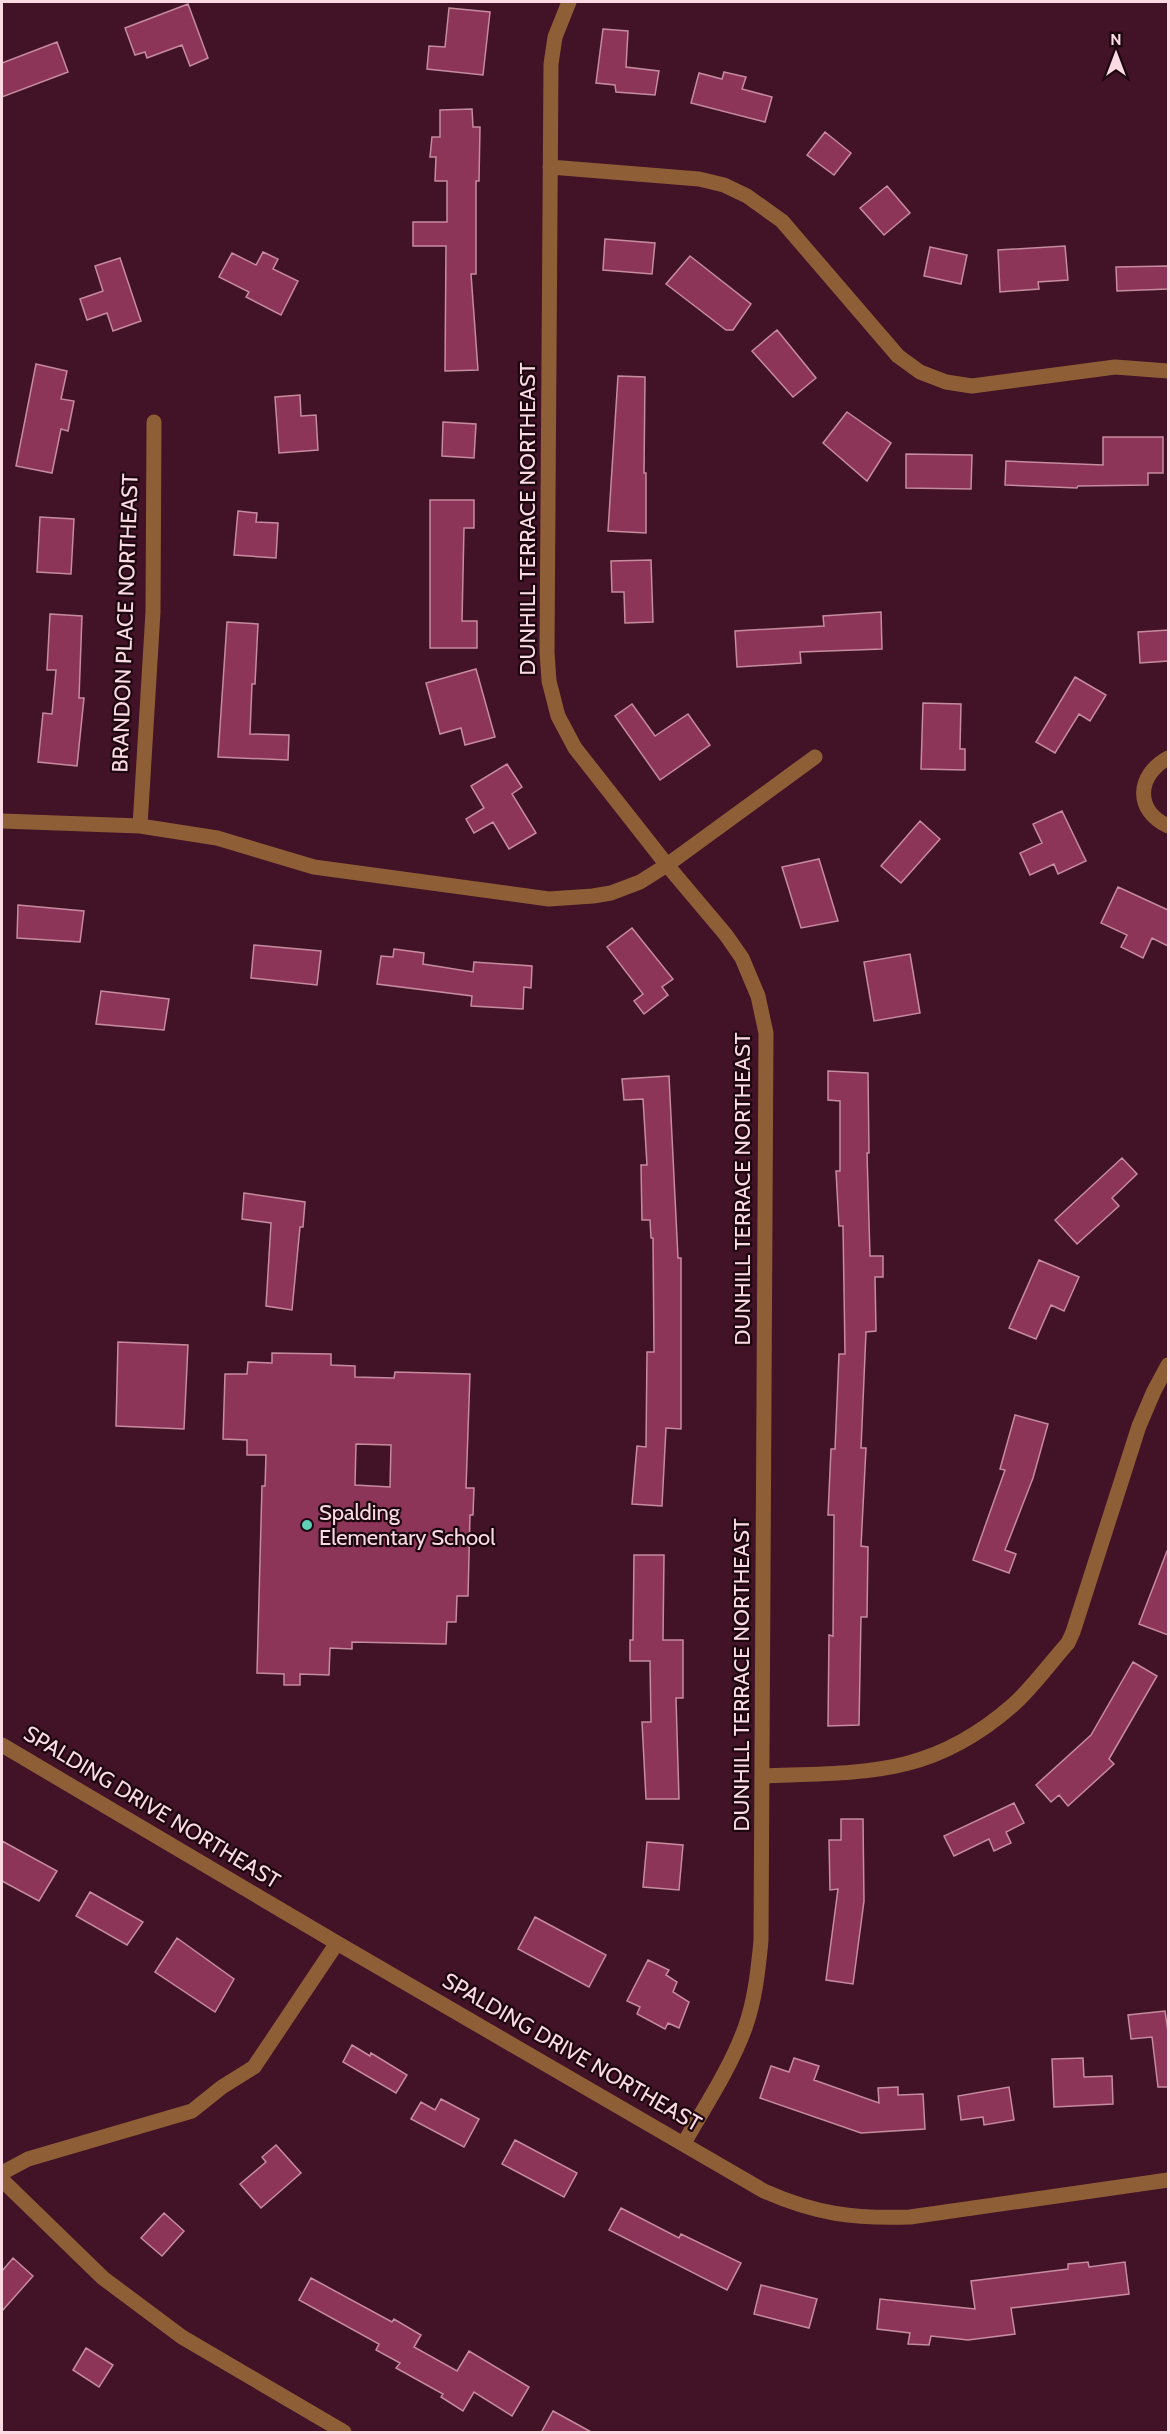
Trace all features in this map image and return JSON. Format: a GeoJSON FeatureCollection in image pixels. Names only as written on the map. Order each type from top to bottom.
{"type":"FeatureCollection","features":[{"type":"Feature","properties":{"kind":"street","name":"DUNHILL TERRACE NORTHEAST"},"geometry":{"type":"LineString","coordinates":[[569,2],[555,37],[551,64],[547,640],[549,681],[558,716],[574,748],[667,866],[726,935],[742,958],[758,996],[766,1033],[764,1776],[761,1941],[755,1993],[745,2027],[732,2059],[684,2143]]}},
{"type":"Feature","properties":{"kind":"street"},"geometry":{"type":"LineString","coordinates":[[550,167],[699,179],[724,185],[747,196],[782,221],[898,356],[920,372],[946,382],[972,386],[1115,368],[1168,371]]}},
{"type":"Feature","properties":{"kind":"street","name":"BRANDON PLACE NORTHEAST"},"geometry":{"type":"LineString","coordinates":[[140,826],[153,612],[154,422]]}},
{"type":"Feature","properties":{"kind":"street"},"geometry":{"type":"LineString","coordinates":[[2,821],[140,826],[217,838],[314,867],[549,899],[580,899],[611,893],[640,882],[667,866],[815,756]]}},
{"type":"Feature","properties":{"kind":"street"},"geometry":{"type":"LineString","coordinates":[[1168,758],[1158,763],[1144,783],[1144,794],[1151,814],[1159,822],[1168,826]]}},
{"type":"Feature","properties":{"kind":"street"},"geometry":{"type":"LineString","coordinates":[[764,1776],[865,1772],[910,1764],[968,1739],[1014,1704],[1068,1642],[1073,1632],[1139,1426],[1168,1365]]}},
{"type":"Feature","properties":{"kind":"street","name":"SPALDING DRIVE NORTHEAST"},"geometry":{"type":"LineString","coordinates":[[2,1745],[337,1943],[764,2191],[787,2201],[827,2213],[869,2219],[910,2217],[1168,2180]]}},
{"type":"Feature","properties":{"kind":"street"},"geometry":{"type":"LineString","coordinates":[[2,2173],[28,2159],[192,2111],[222,2087],[254,2067],[337,1943]]}},
{"type":"Feature","properties":{"kind":"street"},"geometry":{"type":"LineString","coordinates":[[2,2180],[103,2278],[182,2337],[344,2433]]}},
{"type":"Feature","properties":{"kind":"building"},"geometry":{"type":"Polygon","coordinates":[[[188,4],[208,58],[190,66],[182,45],[147,58],[145,52],[135,55],[125,28],[188,4]]]}},
{"type":"Feature","properties":{"kind":"building"},"geometry":{"type":"Polygon","coordinates":[[[449,8],[490,12],[483,75],[427,69],[429,46],[445,47],[449,8]]]}},
{"type":"Feature","properties":{"kind":"building"},"geometry":{"type":"Polygon","coordinates":[[[603,29],[628,31],[626,67],[659,71],[655,95],[616,92],[615,85],[596,83],[603,29]]]}},
{"type":"Feature","properties":{"kind":"building"},"geometry":{"type":"Polygon","coordinates":[[[57,42],[68,72],[2,97],[2,63],[57,42]]]}},
{"type":"Feature","properties":{"kind":"building"},"geometry":{"type":"Polygon","coordinates":[[[724,72],[746,77],[742,89],[772,97],[765,122],[691,103],[699,73],[722,79],[724,72]]]}},
{"type":"Feature","properties":{"kind":"building"},"geometry":{"type":"Polygon","coordinates":[[[472,109],[473,127],[480,127],[479,181],[476,181],[476,274],[471,274],[478,370],[445,371],[446,246],[413,246],[413,222],[447,222],[447,181],[435,181],[436,157],[430,157],[432,137],[440,137],[440,110],[472,109]]]}},
{"type":"Feature","properties":{"kind":"building"},"geometry":{"type":"Polygon","coordinates":[[[825,132],[851,153],[834,175],[807,155],[825,132]]]}},
{"type":"Feature","properties":{"kind":"building"},"geometry":{"type":"Polygon","coordinates":[[[887,186],[910,213],[884,235],[860,208],[887,186]]]}},
{"type":"Feature","properties":{"kind":"building"},"geometry":{"type":"Polygon","coordinates":[[[605,239],[655,243],[652,274],[603,270],[605,239]]]}},
{"type":"Feature","properties":{"kind":"building"},"geometry":{"type":"Polygon","coordinates":[[[1065,246],[1068,280],[1038,282],[1039,289],[1000,292],[998,250],[1065,246]]]}},
{"type":"Feature","properties":{"kind":"building"},"geometry":{"type":"Polygon","coordinates":[[[930,247],[967,255],[961,284],[924,276],[930,247]]]}},
{"type":"Feature","properties":{"kind":"building"},"geometry":{"type":"Polygon","coordinates":[[[263,252],[278,259],[273,269],[298,281],[281,315],[246,297],[249,292],[219,277],[232,253],[256,265],[263,252]]]}},
{"type":"Feature","properties":{"kind":"building"},"geometry":{"type":"Polygon","coordinates":[[[690,256],[751,304],[733,330],[726,330],[666,284],[690,256]]]}},
{"type":"Feature","properties":{"kind":"building"},"geometry":{"type":"Polygon","coordinates":[[[120,258],[141,321],[113,331],[107,313],[87,320],[80,299],[103,291],[95,266],[120,258]]]}},
{"type":"Feature","properties":{"kind":"building"},"geometry":{"type":"Polygon","coordinates":[[[1168,266],[1168,289],[1117,291],[1116,267],[1168,266]]]}},
{"type":"Feature","properties":{"kind":"building"},"geometry":{"type":"Polygon","coordinates":[[[777,330],[816,378],[793,397],[752,351],[777,330]]]}},
{"type":"Feature","properties":{"kind":"building"},"geometry":{"type":"Polygon","coordinates":[[[36,364],[67,371],[61,399],[74,401],[68,431],[61,429],[52,473],[16,466],[36,364]]]}},
{"type":"Feature","properties":{"kind":"building"},"geometry":{"type":"Polygon","coordinates":[[[618,376],[645,377],[646,533],[608,531],[618,376]]]}},
{"type":"Feature","properties":{"kind":"building"},"geometry":{"type":"Polygon","coordinates":[[[300,395],[301,416],[316,415],[318,450],[279,453],[275,397],[300,395]]]}},
{"type":"Feature","properties":{"kind":"building"},"geometry":{"type":"Polygon","coordinates":[[[847,412],[891,443],[867,481],[823,443],[847,412]]]}},
{"type":"Feature","properties":{"kind":"building"},"geometry":{"type":"Polygon","coordinates":[[[443,422],[476,424],[474,458],[442,456],[443,422]]]}},
{"type":"Feature","properties":{"kind":"building"},"geometry":{"type":"Polygon","coordinates":[[[1103,437],[1163,437],[1163,473],[1148,473],[1148,485],[1078,486],[1077,488],[1005,485],[1006,461],[1103,465],[1103,437]]]}},
{"type":"Feature","properties":{"kind":"building"},"geometry":{"type":"Polygon","coordinates":[[[906,454],[972,455],[971,489],[906,488],[906,454]]]}},
{"type":"Feature","properties":{"kind":"building"},"geometry":{"type":"Polygon","coordinates":[[[430,500],[474,500],[474,528],[464,528],[462,621],[477,621],[477,648],[430,648],[430,500]]]}},
{"type":"Feature","properties":{"kind":"building"},"geometry":{"type":"Polygon","coordinates":[[[238,511],[257,513],[256,522],[278,523],[276,558],[234,555],[238,511]]]}},
{"type":"Feature","properties":{"kind":"building"},"geometry":{"type":"Polygon","coordinates":[[[40,517],[74,519],[71,574],[37,572],[40,517]]]}},
{"type":"Feature","properties":{"kind":"building"},"geometry":{"type":"Polygon","coordinates":[[[651,560],[653,622],[625,623],[624,592],[612,592],[611,561],[651,560]]]}},
{"type":"Feature","properties":{"kind":"building"},"geometry":{"type":"Polygon","coordinates":[[[881,612],[882,649],[800,652],[801,663],[737,667],[735,631],[824,626],[823,616],[881,612]]]}},
{"type":"Feature","properties":{"kind":"building"},"geometry":{"type":"Polygon","coordinates":[[[50,614],[82,616],[79,698],[84,698],[77,766],[38,762],[43,713],[52,714],[56,670],[47,670],[50,614]]]}},
{"type":"Feature","properties":{"kind":"building"},"geometry":{"type":"Polygon","coordinates":[[[227,622],[258,624],[250,734],[289,735],[288,760],[218,757],[227,622]]]}},
{"type":"Feature","properties":{"kind":"building"},"geometry":{"type":"Polygon","coordinates":[[[1168,630],[1168,661],[1140,663],[1138,632],[1168,630]]]}},
{"type":"Feature","properties":{"kind":"building"},"geometry":{"type":"Polygon","coordinates":[[[476,669],[495,737],[465,745],[461,728],[440,734],[426,683],[476,669]]]}},
{"type":"Feature","properties":{"kind":"building"},"geometry":{"type":"Polygon","coordinates":[[[1075,677],[1106,695],[1090,721],[1079,714],[1055,753],[1036,742],[1075,677]]]}},
{"type":"Feature","properties":{"kind":"building"},"geometry":{"type":"Polygon","coordinates":[[[923,703],[961,704],[960,749],[965,749],[965,770],[921,769],[923,703]]]}},
{"type":"Feature","properties":{"kind":"building"},"geometry":{"type":"Polygon","coordinates":[[[632,704],[655,736],[688,714],[710,745],[660,780],[615,716],[632,704]]]}},
{"type":"Feature","properties":{"kind":"building"},"geometry":{"type":"Polygon","coordinates":[[[507,764],[522,787],[512,794],[536,833],[509,849],[493,822],[474,833],[466,819],[484,808],[471,786],[507,764]]]}},
{"type":"Feature","properties":{"kind":"building"},"geometry":{"type":"Polygon","coordinates":[[[1062,811],[1086,861],[1058,874],[1054,864],[1030,875],[1020,853],[1042,843],[1033,824],[1062,811]]]}},
{"type":"Feature","properties":{"kind":"building"},"geometry":{"type":"Polygon","coordinates":[[[920,821],[940,839],[901,883],[881,866],[920,821]]]}},
{"type":"Feature","properties":{"kind":"building"},"geometry":{"type":"Polygon","coordinates":[[[819,859],[838,921],[801,928],[782,867],[819,859]]]}},
{"type":"Feature","properties":{"kind":"building"},"geometry":{"type":"Polygon","coordinates":[[[1118,887],[1168,910],[1168,946],[1152,938],[1143,958],[1121,947],[1127,935],[1101,923],[1118,887]]]}},
{"type":"Feature","properties":{"kind":"building"},"geometry":{"type":"Polygon","coordinates":[[[18,905],[84,911],[80,942],[17,938],[18,905]]]}},
{"type":"Feature","properties":{"kind":"building"},"geometry":{"type":"Polygon","coordinates":[[[632,928],[673,979],[662,987],[668,995],[644,1014],[634,1001],[643,994],[607,947],[632,928]]]}},
{"type":"Feature","properties":{"kind":"building"},"geometry":{"type":"Polygon","coordinates":[[[254,945],[321,951],[317,985],[251,978],[254,945]]]}},
{"type":"Feature","properties":{"kind":"building"},"geometry":{"type":"Polygon","coordinates":[[[394,949],[424,953],[423,964],[473,972],[474,962],[532,966],[531,988],[524,987],[523,1009],[471,1006],[472,996],[377,984],[381,956],[393,957],[394,949]]]}},
{"type":"Feature","properties":{"kind":"building"},"geometry":{"type":"Polygon","coordinates":[[[910,954],[920,1013],[874,1021],[864,962],[910,954]]]}},
{"type":"Feature","properties":{"kind":"building"},"geometry":{"type":"Polygon","coordinates":[[[101,991],[169,999],[164,1030],[96,1024],[101,991]]]}},
{"type":"Feature","properties":{"kind":"building"},"geometry":{"type":"Polygon","coordinates":[[[828,1071],[868,1073],[869,1153],[867,1153],[870,1256],[883,1256],[883,1277],[875,1277],[876,1331],[866,1332],[861,1448],[866,1448],[861,1546],[868,1547],[867,1617],[861,1617],[859,1725],[828,1726],[829,1635],[833,1636],[834,1515],[828,1515],[831,1449],[835,1449],[839,1354],[845,1354],[843,1226],[839,1226],[836,1171],[840,1171],[840,1101],[828,1100],[828,1071]]]}},
{"type":"Feature","properties":{"kind":"building"},"geometry":{"type":"Polygon","coordinates":[[[669,1076],[678,1258],[681,1258],[681,1429],[666,1428],[662,1506],[632,1504],[637,1446],[646,1447],[647,1352],[654,1352],[653,1238],[651,1238],[650,1220],[642,1220],[641,1165],[647,1165],[643,1099],[624,1100],[622,1079],[669,1076]]]}},
{"type":"Feature","properties":{"kind":"building"},"geometry":{"type":"Polygon","coordinates":[[[1122,1158],[1137,1174],[1112,1198],[1119,1206],[1077,1244],[1055,1220],[1122,1158]]]}},
{"type":"Feature","properties":{"kind":"building"},"geometry":{"type":"Polygon","coordinates":[[[244,1193],[305,1202],[303,1227],[300,1227],[292,1310],[266,1306],[271,1223],[242,1219],[244,1193]]]}},
{"type":"Feature","properties":{"kind":"building"},"geometry":{"type":"Polygon","coordinates":[[[1039,1260],[1079,1277],[1064,1311],[1051,1305],[1036,1339],[1009,1328],[1039,1260]]]}},
{"type":"Feature","properties":{"kind":"building"},"geometry":{"type":"Polygon","coordinates":[[[118,1342],[188,1345],[184,1429],[116,1426],[118,1342]]]}},
{"type":"Feature","properties":{"kind":"building","name":"Spalding Elementary School"},"geometry":{"type":"Polygon","coordinates":[[[272,1353],[331,1354],[331,1365],[355,1366],[355,1377],[394,1378],[395,1372],[470,1374],[466,1488],[474,1488],[473,1515],[470,1515],[468,1596],[457,1596],[456,1622],[447,1622],[446,1644],[352,1642],[352,1649],[330,1648],[329,1675],[300,1674],[300,1685],[284,1685],[284,1674],[257,1673],[262,1486],[265,1486],[266,1455],[247,1455],[247,1440],[223,1439],[225,1374],[247,1374],[248,1362],[272,1363],[272,1353]],[[356,1444],[355,1485],[390,1487],[391,1445],[356,1444]]]}},
{"type":"Feature","properties":{"kind":"building"},"geometry":{"type":"Polygon","coordinates":[[[1015,1415],[1048,1424],[1033,1478],[1005,1550],[1016,1554],[1009,1573],[973,1560],[1005,1470],[1000,1469],[1015,1415]]]}},
{"type":"Feature","properties":{"kind":"building"},"geometry":{"type":"Polygon","coordinates":[[[1168,1551],[1168,1635],[1139,1624],[1168,1551]]]}},
{"type":"Feature","properties":{"kind":"building"},"geometry":{"type":"Polygon","coordinates":[[[634,1555],[664,1555],[663,1640],[683,1640],[683,1698],[676,1698],[679,1799],[646,1799],[642,1722],[651,1722],[650,1661],[630,1661],[630,1640],[633,1640],[634,1555]]]}},
{"type":"Feature","properties":{"kind":"building"},"geometry":{"type":"Polygon","coordinates":[[[1133,1662],[1157,1676],[1109,1759],[1114,1764],[1068,1806],[1059,1795],[1051,1802],[1036,1785],[1091,1735],[1133,1662]]]}},
{"type":"Feature","properties":{"kind":"building"},"geometry":{"type":"Polygon","coordinates":[[[1014,1803],[1024,1823],[1006,1832],[1011,1843],[994,1851],[989,1839],[954,1856],[944,1836],[1014,1803]]]}},
{"type":"Feature","properties":{"kind":"building"},"geometry":{"type":"Polygon","coordinates":[[[841,1819],[863,1819],[864,1901],[853,1984],[826,1980],[838,1889],[830,1890],[829,1840],[841,1840],[841,1819]]]}},
{"type":"Feature","properties":{"kind":"building"},"geometry":{"type":"Polygon","coordinates":[[[2,1841],[57,1871],[39,1901],[2,1881],[2,1841]]]}},
{"type":"Feature","properties":{"kind":"building"},"geometry":{"type":"Polygon","coordinates":[[[647,1842],[683,1845],[679,1890],[643,1887],[647,1842]]]}},
{"type":"Feature","properties":{"kind":"building"},"geometry":{"type":"Polygon","coordinates":[[[90,1892],[143,1922],[127,1945],[76,1916],[90,1892]]]}},
{"type":"Feature","properties":{"kind":"building"},"geometry":{"type":"Polygon","coordinates":[[[535,1917],[606,1955],[589,1987],[518,1949],[535,1917]]]}},
{"type":"Feature","properties":{"kind":"building"},"geometry":{"type":"Polygon","coordinates":[[[177,1938],[234,1979],[215,2012],[155,1972],[177,1938]]]}},
{"type":"Feature","properties":{"kind":"building"},"geometry":{"type":"Polygon","coordinates":[[[648,1960],[669,1970],[666,1975],[677,1982],[673,1992],[689,2002],[679,2028],[668,2023],[665,2029],[637,2014],[640,2007],[627,2001],[648,1960]]]}},
{"type":"Feature","properties":{"kind":"building"},"geometry":{"type":"Polygon","coordinates":[[[1165,2011],[1168,2032],[1168,2087],[1158,2087],[1152,2037],[1131,2039],[1128,2015],[1165,2011]]]}},
{"type":"Feature","properties":{"kind":"building"},"geometry":{"type":"Polygon","coordinates":[[[352,2045],[370,2056],[371,2053],[407,2075],[396,2093],[343,2062],[352,2045]]]}},
{"type":"Feature","properties":{"kind":"building"},"geometry":{"type":"Polygon","coordinates":[[[794,2058],[819,2066],[814,2080],[879,2103],[878,2088],[898,2087],[898,2095],[923,2094],[925,2129],[861,2133],[760,2098],[771,2066],[789,2072],[794,2058]]]}},
{"type":"Feature","properties":{"kind":"building"},"geometry":{"type":"Polygon","coordinates":[[[1083,2058],[1084,2077],[1112,2076],[1113,2104],[1054,2107],[1052,2059],[1083,2058]]]}},
{"type":"Feature","properties":{"kind":"building"},"geometry":{"type":"Polygon","coordinates":[[[1009,2087],[1014,2120],[984,2125],[983,2117],[961,2120],[958,2096],[1009,2087]]]}},
{"type":"Feature","properties":{"kind":"building"},"geometry":{"type":"Polygon","coordinates":[[[441,2099],[479,2119],[464,2147],[411,2119],[421,2102],[435,2110],[441,2099]]]}},
{"type":"Feature","properties":{"kind":"building"},"geometry":{"type":"Polygon","coordinates":[[[515,2140],[577,2173],[564,2197],[502,2164],[515,2140]]]}},
{"type":"Feature","properties":{"kind":"building"},"geometry":{"type":"Polygon","coordinates":[[[276,2145],[301,2173],[261,2208],[240,2184],[266,2162],[262,2157],[276,2145]]]}},
{"type":"Feature","properties":{"kind":"building"},"geometry":{"type":"Polygon","coordinates":[[[621,2208],[679,2238],[681,2234],[741,2263],[727,2290],[609,2230],[621,2208]]]}},
{"type":"Feature","properties":{"kind":"building"},"geometry":{"type":"Polygon","coordinates":[[[164,2213],[184,2231],[162,2256],[141,2238],[164,2213]]]}},
{"type":"Feature","properties":{"kind":"building"},"geometry":{"type":"Polygon","coordinates":[[[13,2258],[33,2276],[2,2311],[2,2271],[13,2258]]]}},
{"type":"Feature","properties":{"kind":"building"},"geometry":{"type":"Polygon","coordinates":[[[1088,2262],[1089,2267],[1125,2262],[1129,2294],[1011,2308],[1015,2334],[968,2340],[931,2336],[929,2345],[908,2344],[910,2333],[877,2329],[880,2299],[975,2309],[971,2281],[1068,2269],[1068,2264],[1088,2262]]]}},
{"type":"Feature","properties":{"kind":"building"},"geometry":{"type":"Polygon","coordinates":[[[311,2278],[421,2335],[414,2347],[457,2371],[469,2351],[529,2387],[512,2416],[474,2392],[463,2411],[441,2397],[443,2394],[396,2368],[400,2363],[376,2350],[379,2344],[299,2300],[311,2278]]]}},
{"type":"Feature","properties":{"kind":"building"},"geometry":{"type":"Polygon","coordinates":[[[761,2285],[817,2299],[809,2328],[754,2314],[761,2285]]]}},
{"type":"Feature","properties":{"kind":"building"},"geometry":{"type":"Polygon","coordinates":[[[86,2348],[113,2365],[99,2387],[73,2370],[86,2348]]]}},
{"type":"Feature","properties":{"kind":"building"},"geometry":{"type":"Polygon","coordinates":[[[553,2411],[593,2433],[541,2433],[553,2411]]]}},
{"type":"Feature","properties":{"kind":"place","name":"Spalding Elementary School"},"geometry":{"type":"Point","coordinates":[307,1525]}}]}
